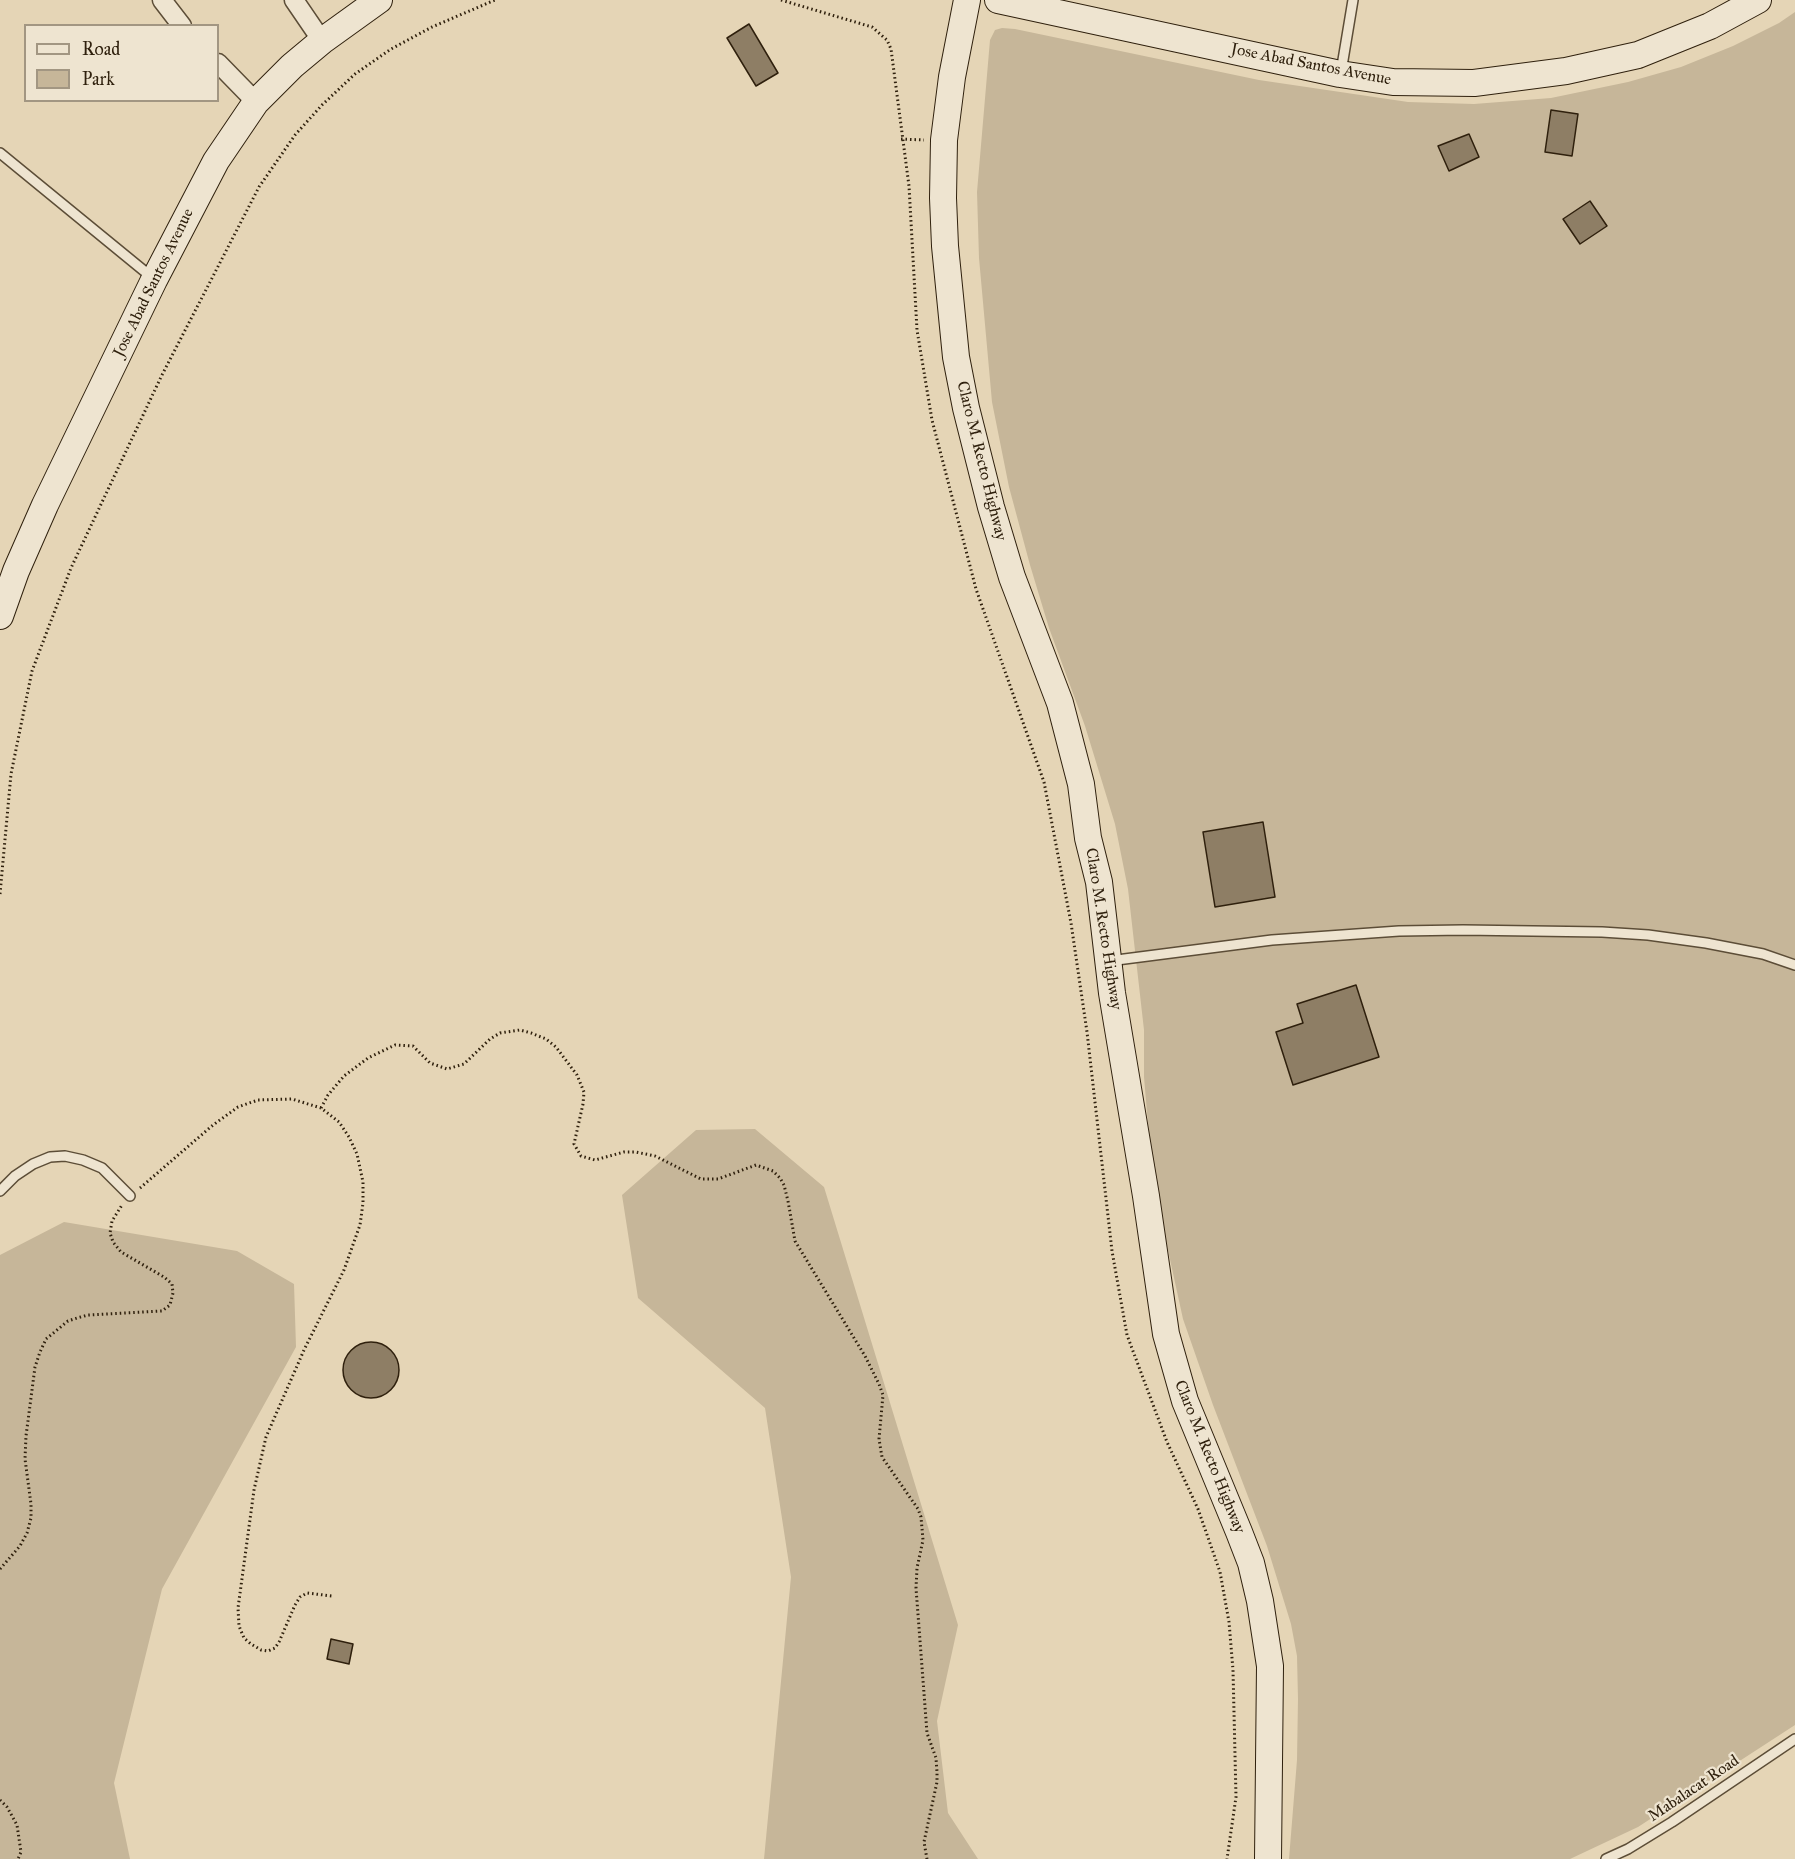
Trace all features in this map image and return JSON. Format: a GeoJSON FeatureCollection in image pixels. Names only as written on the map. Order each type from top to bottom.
{"type":"FeatureCollection","features":[{"type":"Feature","properties":{"kind":"main road","name":"Jose Abad Santos Avenue"},"geometry":{"type":"LineString","coordinates":[[0,616],[16,571],[45,505],[154,280],[216,161],[256,102],[292,66],[378,0]]}},
{"type":"Feature","properties":{"kind":"main road","name":"Claro M. Recto Highway"},"geometry":{"type":"LineString","coordinates":[[967,0],[952,77],[944,140],[945,236],[956,357],[968,419],[991,507],[1012,577],[1060,703],[1081,783],[1088,838],[1099,882],[1112,993],[1168,1343],[1194,1428],[1226,1498],[1251,1563],[1264,1622],[1270,1666],[1271,1697],[1268,1859]]}},
{"type":"Feature","properties":{"kind":"main road","name":"Jose Abad Santos Avenue"},"geometry":{"type":"LineString","coordinates":[[998,0],[1340,74],[1393,82],[1474,83],[1566,71],[1638,54],[1710,26],[1758,0]]}},
{"type":"Feature","properties":{"kind":"street"},"geometry":{"type":"LineString","coordinates":[[162,0],[180,24]]}},
{"type":"Feature","properties":{"kind":"street"},"geometry":{"type":"LineString","coordinates":[[294,0],[322,41]]}},
{"type":"Feature","properties":{"kind":"street"},"geometry":{"type":"LineString","coordinates":[[219,64],[256,102]]}},
{"type":"Feature","properties":{"kind":"lane"},"geometry":{"type":"LineString","coordinates":[[1340,74],[1353,0]]}},
{"type":"Feature","properties":{"kind":"lane"},"geometry":{"type":"LineString","coordinates":[[0,153],[154,280]]}},
{"type":"Feature","properties":{"kind":"lane"},"geometry":{"type":"LineString","coordinates":[[1109,961],[1272,940],[1399,931],[1473,930],[1648,935],[1763,954],[1795,966]]}},
{"type":"Feature","properties":{"kind":"lane"},"geometry":{"type":"LineString","coordinates":[[0,1191],[15,1176],[33,1164],[50,1157],[65,1156],[102,1168],[130,1196]]}},
{"type":"Feature","properties":{"kind":"lane","name":"Mabalacat Road"},"geometry":{"type":"LineString","coordinates":[[1606,1859],[1628,1849],[1672,1822],[1795,1739]]}},
{"type":"Feature","properties":{"kind":"path"},"geometry":{"type":"LineString","coordinates":[[0,894],[11,774],[32,671],[71,568],[161,377],[259,187],[295,135],[355,74],[391,49],[432,27],[495,0]]}},
{"type":"Feature","properties":{"kind":"path"},"geometry":{"type":"LineString","coordinates":[[781,0],[872,27],[887,40],[891,49],[909,186],[917,330],[932,420],[976,589],[1044,782],[1071,923],[1087,1032],[1112,1251],[1127,1335],[1167,1442],[1198,1509],[1220,1572],[1229,1622],[1233,1670],[1236,1797],[1227,1859]]}},
{"type":"Feature","properties":{"kind":"path"},"geometry":{"type":"LineString","coordinates":[[321,1108],[328,1095],[344,1076],[368,1058],[395,1045],[413,1046],[430,1063],[447,1069],[464,1064],[490,1039],[500,1033],[520,1030],[538,1036],[556,1047],[577,1075],[584,1092],[574,1144],[581,1156],[595,1160],[624,1152],[636,1152],[654,1156],[701,1179],[718,1179],[756,1165],[773,1171],[780,1178],[788,1201],[795,1241],[865,1356],[879,1384],[883,1395],[880,1449],[887,1465],[918,1509],[923,1527],[916,1588],[927,1733],[936,1758],[937,1772],[937,1782],[924,1842],[927,1859]]}},
{"type":"Feature","properties":{"kind":"path"},"geometry":{"type":"LineString","coordinates":[[0,1569],[20,1546],[31,1518],[25,1459],[26,1436],[35,1367],[46,1339],[68,1321],[77,1318],[88,1315],[162,1311],[170,1305],[173,1293],[172,1284],[121,1252],[113,1242],[110,1233],[116,1212],[130,1196],[213,1125],[238,1107],[258,1100],[292,1099],[321,1108],[339,1122],[350,1137],[357,1154],[363,1182],[363,1203],[360,1225],[344,1270],[304,1350],[266,1437],[254,1490],[238,1608],[239,1626],[244,1638],[261,1650],[268,1651],[275,1648],[279,1642],[300,1597],[307,1593],[332,1596]]}},
{"type":"Feature","properties":{"kind":"path"},"geometry":{"type":"LineString","coordinates":[[0,1800],[7,1807],[17,1825],[21,1852],[18,1859]]}},
{"type":"Feature","properties":{"kind":"green space"},"geometry":{"type":"Polygon","coordinates":[[[1795,12],[1795,1725],[1638,1827],[1570,1859],[1289,1859],[1297,1760],[1298,1699],[1297,1656],[1291,1624],[1267,1546],[1183,1319],[1159,1209],[1149,1136],[1144,1077],[1144,1030],[1128,889],[1115,824],[1085,726],[1049,628],[1030,565],[1009,487],[992,402],[979,258],[977,192],[990,40],[995,30],[1015,29],[1259,80],[1408,102],[1474,104],[1551,98],[1628,82],[1681,67],[1733,46],[1779,23],[1795,12]]]}},
{"type":"Feature","properties":{"kind":"green space"},"geometry":{"type":"Polygon","coordinates":[[[755,1129],[824,1187],[958,1625],[937,1721],[948,1813],[978,1859],[764,1859],[791,1577],[765,1408],[638,1298],[622,1195],[696,1130],[755,1129]]]}},
{"type":"Feature","properties":{"kind":"green space"},"geometry":{"type":"Polygon","coordinates":[[[64,1222],[237,1251],[294,1284],[296,1347],[162,1589],[114,1783],[130,1859],[0,1859],[0,1255],[64,1222]]]}},
{"type":"Feature","properties":{"kind":"building"},"geometry":{"type":"Polygon","coordinates":[[[749,24],[778,73],[756,86],[727,38],[749,24]]]}},
{"type":"Feature","properties":{"kind":"building"},"geometry":{"type":"Polygon","coordinates":[[[1551,110],[1578,114],[1572,156],[1545,152],[1551,110]]]}},
{"type":"Feature","properties":{"kind":"building"},"geometry":{"type":"Polygon","coordinates":[[[1469,134],[1479,157],[1449,171],[1438,146],[1469,134]]]}},
{"type":"Feature","properties":{"kind":"building"},"geometry":{"type":"Polygon","coordinates":[[[1590,201],[1607,226],[1580,244],[1563,219],[1590,201]]]}},
{"type":"Feature","properties":{"kind":"building"},"geometry":{"type":"Polygon","coordinates":[[[1263,822],[1275,897],[1215,907],[1203,832],[1263,822]]]}},
{"type":"Feature","properties":{"kind":"building"},"geometry":{"type":"Polygon","coordinates":[[[1356,985],[1379,1057],[1293,1085],[1276,1032],[1303,1023],[1297,1004],[1356,985]]]}},
{"type":"Feature","properties":{"kind":"building"},"geometry":{"type":"Polygon","coordinates":[[[366,1342],[376,1342],[391,1350],[397,1359],[399,1370],[397,1381],[391,1390],[376,1398],[366,1398],[355,1393],[348,1386],[343,1375],[343,1365],[348,1354],[355,1347],[366,1342]]]}},
{"type":"Feature","properties":{"kind":"building"},"geometry":{"type":"Polygon","coordinates":[[[331,1639],[353,1644],[349,1664],[327,1659],[331,1639]]]}}]}
